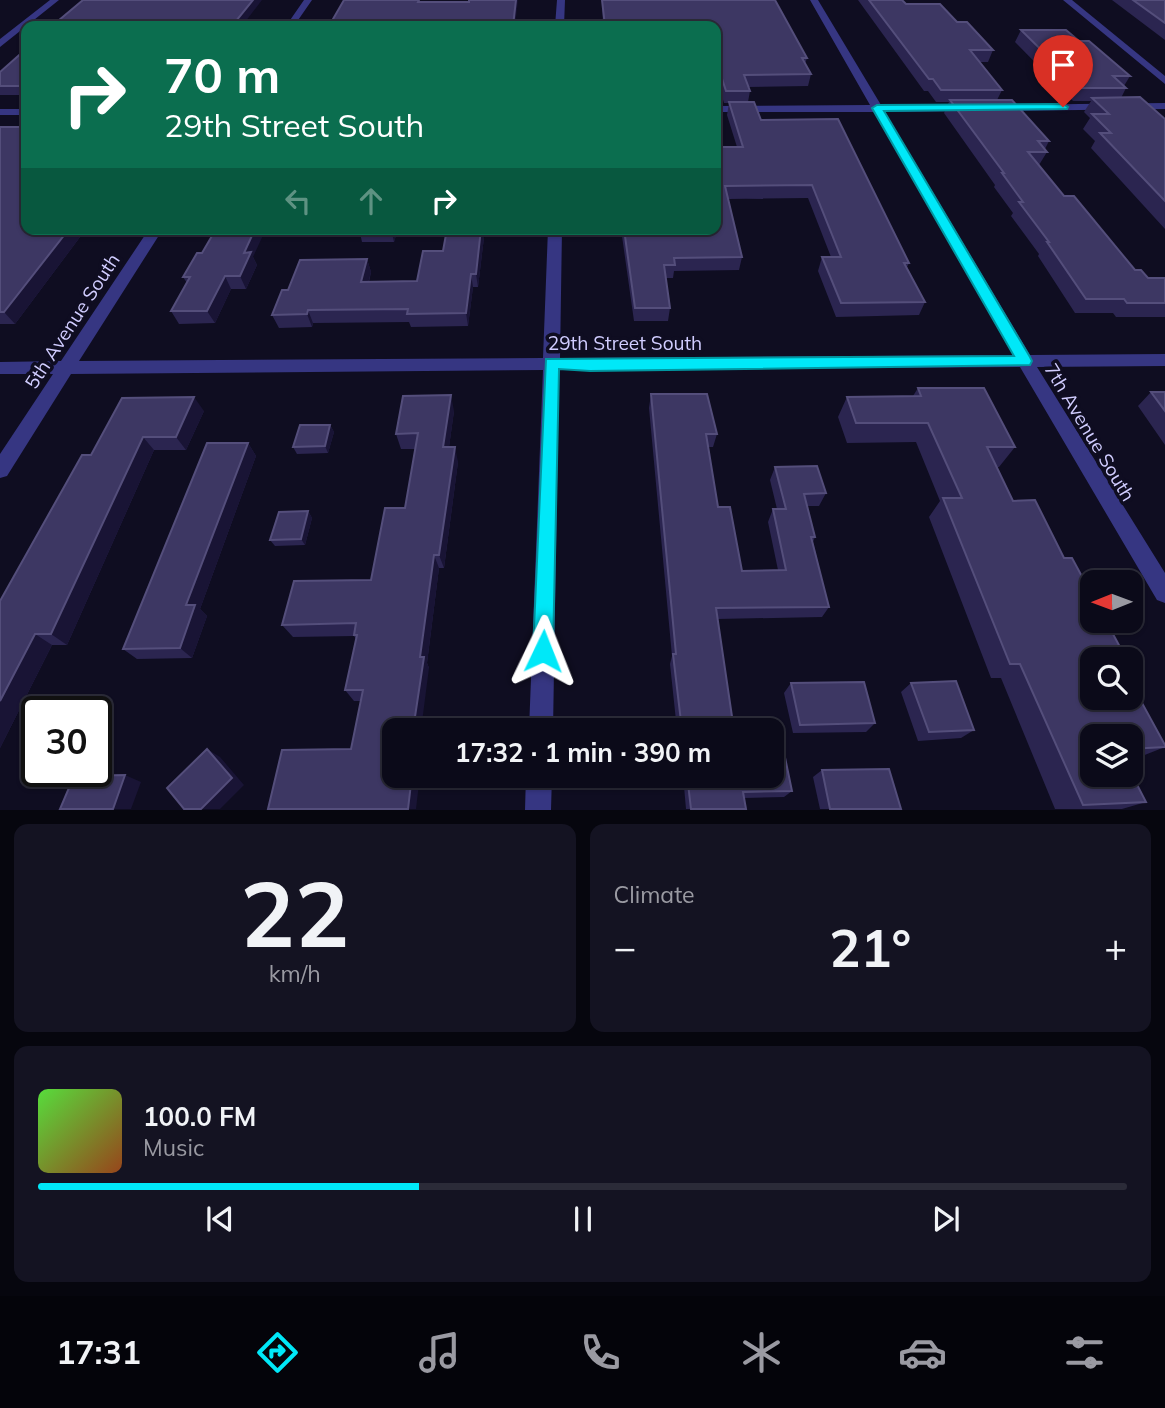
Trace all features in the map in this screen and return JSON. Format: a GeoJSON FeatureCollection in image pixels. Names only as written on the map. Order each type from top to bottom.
{"type":"FeatureCollection","features":[{"type":"Feature","properties":{"kind":"street"},"geometry":{"type":"LineString","coordinates":[[29,21],[55,0]]}},
{"type":"Feature","properties":{"kind":"street"},"geometry":{"type":"LineString","coordinates":[[293,21],[308,0]]}},
{"type":"Feature","properties":{"kind":"street"},"geometry":{"type":"LineString","coordinates":[[561,0],[561,21]]}},
{"type":"Feature","properties":{"kind":"street","name":"7th Avenue South"},"geometry":{"type":"LineString","coordinates":[[814,0],[1025,361],[1165,593]]}},
{"type":"Feature","properties":{"kind":"street"},"geometry":{"type":"LineString","coordinates":[[1067,0],[1165,81]]}},
{"type":"Feature","properties":{"kind":"street"},"geometry":{"type":"LineString","coordinates":[[0,44],[21,27]]}},
{"type":"Feature","properties":{"kind":"street"},"geometry":{"type":"LineString","coordinates":[[721,109],[1165,107]]}},
{"type":"Feature","properties":{"kind":"street"},"geometry":{"type":"LineString","coordinates":[[0,112],[21,112]]}},
{"type":"Feature","properties":{"kind":"street","name":"5th Avenue South"},"geometry":{"type":"LineString","coordinates":[[0,470],[152,235]]}},
{"type":"Feature","properties":{"kind":"street"},"geometry":{"type":"LineString","coordinates":[[541,718],[555,235]]}},
{"type":"Feature","properties":{"kind":"street","name":"29th Street South"},"geometry":{"type":"LineString","coordinates":[[0,368],[1165,360]]}},
{"type":"Feature","properties":{"kind":"street"},"geometry":{"type":"LineString","coordinates":[[538,810],[539,788]]}},
{"type":"Feature","properties":{"kind":"building"},"geometry":{"type":"Polygon","coordinates":[[[83,0],[253,0],[236,21],[58,21],[83,0]]]}},
{"type":"Feature","properties":{"kind":"building"},"geometry":{"type":"Polygon","coordinates":[[[344,0],[516,0],[514,21],[332,21],[344,0]]]}},
{"type":"Feature","properties":{"kind":"building"},"geometry":{"type":"Polygon","coordinates":[[[602,0],[775,0],[807,58],[802,58],[811,74],[744,75],[750,91],[726,91],[721,76],[721,21],[604,21],[602,0]]]}},
{"type":"Feature","properties":{"kind":"building"},"geometry":{"type":"Polygon","coordinates":[[[869,0],[940,4],[957,22],[967,22],[993,50],[970,50],[1002,90],[941,90],[933,79],[929,79],[869,0]]]}},
{"type":"Feature","properties":{"kind":"building"},"geometry":{"type":"Polygon","coordinates":[[[1133,0],[1165,0],[1165,23],[1133,0]]]}},
{"type":"Feature","properties":{"kind":"building"},"geometry":{"type":"Polygon","coordinates":[[[1021,30],[1066,30],[1079,41],[1089,41],[1130,76],[1113,76],[1126,88],[1080,88],[1021,30]]]}},
{"type":"Feature","properties":{"kind":"building"},"geometry":{"type":"Polygon","coordinates":[[[21,53],[19,86],[0,86],[0,72],[21,53]]]}},
{"type":"Feature","properties":{"kind":"building"},"geometry":{"type":"Polygon","coordinates":[[[1140,97],[1165,119],[1165,201],[1100,133],[1111,133],[1092,114],[1109,114],[1092,98],[1140,97]]]}},
{"type":"Feature","properties":{"kind":"building"},"geometry":{"type":"Polygon","coordinates":[[[950,100],[1012,100],[1049,141],[1038,141],[1047,152],[1028,152],[1064,196],[1074,196],[1135,270],[1141,270],[1148,278],[1165,278],[1165,303],[1086,299],[1019,202],[1023,202],[1004,173],[950,100]]]}},
{"type":"Feature","properties":{"kind":"building"},"geometry":{"type":"Polygon","coordinates":[[[729,102],[754,102],[761,120],[838,119],[909,263],[904,263],[925,302],[841,303],[822,257],[841,257],[812,185],[725,186],[742,257],[674,258],[675,265],[664,265],[670,308],[635,308],[625,235],[721,235],[721,147],[743,147],[729,102]]]}},
{"type":"Feature","properties":{"kind":"building"},"geometry":{"type":"Polygon","coordinates":[[[0,127],[21,127],[21,235],[64,235],[4,312],[0,312],[0,127]]]}},
{"type":"Feature","properties":{"kind":"building"},"geometry":{"type":"Polygon","coordinates":[[[212,235],[252,235],[244,253],[251,252],[240,276],[225,276],[207,311],[171,311],[190,277],[183,277],[197,253],[202,253],[212,235]]]}},
{"type":"Feature","properties":{"kind":"building"},"geometry":{"type":"Polygon","coordinates":[[[446,235],[480,235],[476,274],[471,274],[466,313],[407,314],[408,309],[308,310],[307,314],[272,315],[282,290],[288,290],[300,260],[367,259],[361,282],[417,281],[423,251],[443,251],[446,235]]]}},
{"type":"Feature","properties":{"kind":"building"},"geometry":{"type":"Polygon","coordinates":[[[918,388],[984,388],[1015,447],[987,447],[1013,501],[1035,500],[1064,558],[1072,558],[1080,573],[1080,634],[1113,634],[1120,647],[1080,647],[1080,710],[1143,710],[1143,705],[1165,745],[1143,748],[1143,724],[1080,724],[1080,787],[1138,787],[1146,802],[1083,805],[1020,664],[1010,664],[943,498],[962,498],[928,423],[856,423],[847,397],[921,396],[918,388]]]}},
{"type":"Feature","properties":{"kind":"building"},"geometry":{"type":"Polygon","coordinates":[[[1151,392],[1165,392],[1165,411],[1151,392]]]}},
{"type":"Feature","properties":{"kind":"building"},"geometry":{"type":"Polygon","coordinates":[[[651,394],[707,394],[717,434],[706,434],[718,507],[730,507],[742,571],[786,570],[773,509],[786,509],[775,467],[817,466],[826,493],[804,494],[815,537],[811,537],[829,607],[716,608],[732,718],[681,718],[673,654],[676,654],[651,394]]]}},
{"type":"Feature","properties":{"kind":"building"},"geometry":{"type":"Polygon","coordinates":[[[451,395],[443,447],[455,447],[439,555],[434,555],[415,718],[382,718],[382,788],[410,788],[408,809],[268,809],[282,750],[351,749],[363,690],[345,690],[357,635],[354,635],[356,623],[282,625],[294,581],[371,580],[385,508],[405,508],[418,433],[396,434],[403,396],[451,395]]]}},
{"type":"Feature","properties":{"kind":"building"},"geometry":{"type":"Polygon","coordinates":[[[194,397],[176,437],[143,437],[51,634],[35,634],[0,701],[0,601],[82,455],[91,455],[122,398],[194,397]]]}},
{"type":"Feature","properties":{"kind":"building"},"geometry":{"type":"Polygon","coordinates":[[[300,425],[330,425],[325,446],[293,447],[300,425]]]}},
{"type":"Feature","properties":{"kind":"building"},"geometry":{"type":"Polygon","coordinates":[[[207,443],[248,443],[186,605],[195,605],[180,648],[123,649],[207,443]]]}},
{"type":"Feature","properties":{"kind":"building"},"geometry":{"type":"Polygon","coordinates":[[[308,511],[301,539],[270,540],[279,512],[308,511]]]}},
{"type":"Feature","properties":{"kind":"building"},"geometry":{"type":"Polygon","coordinates":[[[956,681],[974,730],[929,732],[911,683],[956,681]]]}},
{"type":"Feature","properties":{"kind":"building"},"geometry":{"type":"Polygon","coordinates":[[[864,682],[875,723],[800,725],[791,683],[864,682]]]}},
{"type":"Feature","properties":{"kind":"building"},"geometry":{"type":"Polygon","coordinates":[[[207,749],[232,778],[201,809],[184,809],[167,788],[207,749]]]}},
{"type":"Feature","properties":{"kind":"building"},"geometry":{"type":"Polygon","coordinates":[[[784,753],[792,791],[743,792],[746,809],[691,809],[689,788],[784,788],[784,753]]]}},
{"type":"Feature","properties":{"kind":"building"},"geometry":{"type":"Polygon","coordinates":[[[889,769],[901,809],[830,809],[822,770],[889,769]]]}},
{"type":"Feature","properties":{"kind":"building"},"geometry":{"type":"Polygon","coordinates":[[[112,775],[125,775],[113,809],[60,809],[69,787],[112,787],[112,775]]]}},
{"type":"Feature","properties":{"kind":"route"},"geometry":{"type":"LineString","coordinates":[[543,651],[551,363],[590,366],[1025,361],[877,108],[1063,107]]}}]}
